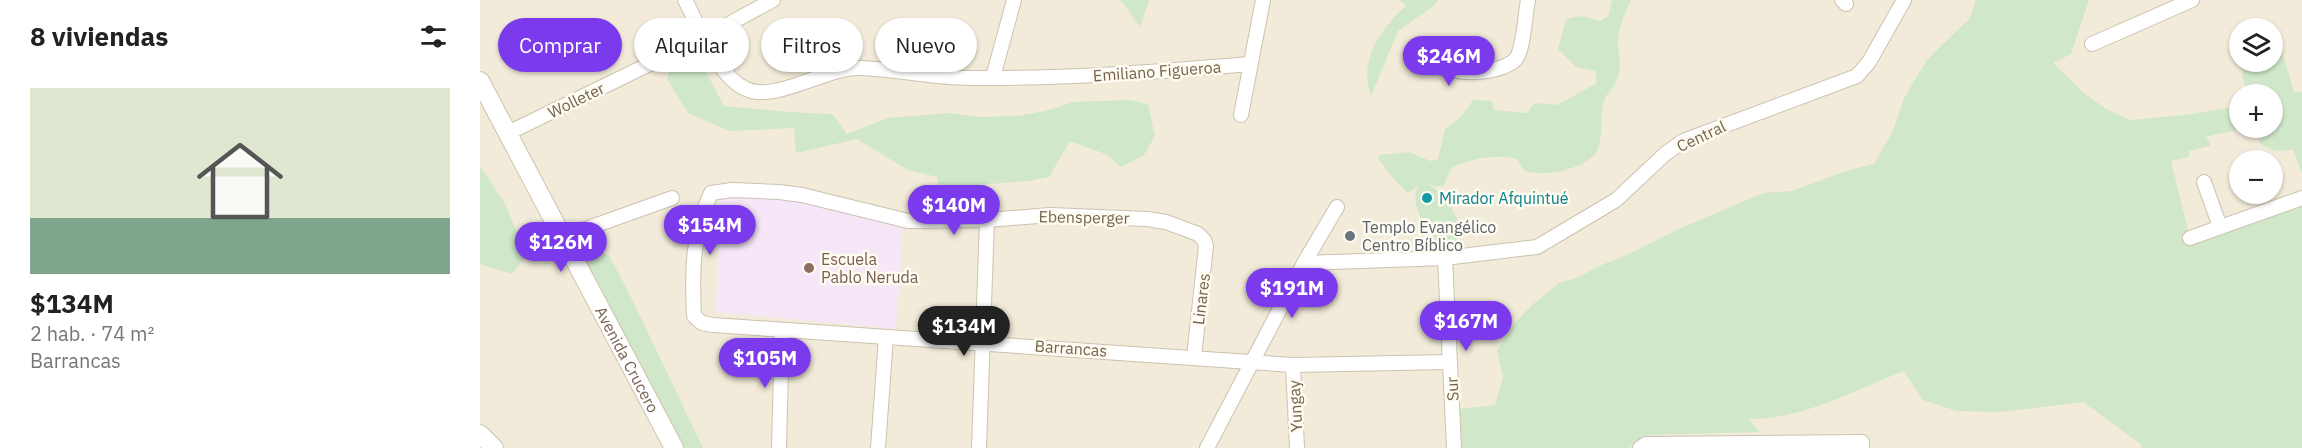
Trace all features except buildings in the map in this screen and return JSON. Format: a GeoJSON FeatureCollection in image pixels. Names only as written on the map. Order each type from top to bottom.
{"type":"FeatureCollection","features":[{"type":"Feature","properties":{"kind":"main road","name":"Avenida Crucero"},"geometry":{"type":"LineString","coordinates":[[480,81],[674,448]]}},
{"type":"Feature","properties":{"kind":"main road"},"geometry":{"type":"LineString","coordinates":[[480,434],[494,448]]}},
{"type":"Feature","properties":{"kind":"street","name":"Emiliano Figueroa"},"geometry":{"type":"LineString","coordinates":[[686,0],[695,18]]}},
{"type":"Feature","properties":{"kind":"street","name":"Wolleter"},"geometry":{"type":"LineString","coordinates":[[740,18],[773,0]]}},
{"type":"Feature","properties":{"kind":"street"},"geometry":{"type":"LineString","coordinates":[[993,77],[1014,0]]}},
{"type":"Feature","properties":{"kind":"street"},"geometry":{"type":"LineString","coordinates":[[1241,115],[1263,0]]}},
{"type":"Feature","properties":{"kind":"street"},"geometry":{"type":"LineString","coordinates":[[1429,64],[1449,71],[1477,73],[1499,68],[1514,61],[1519,53],[1528,0]]}},
{"type":"Feature","properties":{"kind":"street","name":"Central"},"geometry":{"type":"LineString","coordinates":[[1304,262],[1445,258],[1537,247],[1616,200],[1665,154],[1683,141],[1857,76],[1869,62],[1904,0]]}},
{"type":"Feature","properties":{"kind":"street"},"geometry":{"type":"LineString","coordinates":[[2092,44],[2192,0]]}},
{"type":"Feature","properties":{"kind":"street","name":"Emiliano Figueroa"},"geometry":{"type":"LineString","coordinates":[[726,72],[742,87],[759,93],[773,92],[830,73],[860,68],[915,75],[969,78],[1135,74],[1250,64]]}},
{"type":"Feature","properties":{"kind":"street","name":"Wolleter"},"geometry":{"type":"LineString","coordinates":[[507,133],[634,71]]}},
{"type":"Feature","properties":{"kind":"street"},"geometry":{"type":"LineString","coordinates":[[2204,182],[2220,227]]}},
{"type":"Feature","properties":{"kind":"street","name":"Ebensperger"},"geometry":{"type":"LineString","coordinates":[[694,316],[695,242],[700,218],[711,193],[745,190],[790,194],[908,221],[987,220],[1051,215],[1147,219],[1166,222],[1198,234],[1204,240]]}},
{"type":"Feature","properties":{"kind":"street"},"geometry":{"type":"LineString","coordinates":[[563,237],[672,198]]}},
{"type":"Feature","properties":{"kind":"street"},"geometry":{"type":"LineString","coordinates":[[2190,238],[2302,198]]}},
{"type":"Feature","properties":{"kind":"street"},"geometry":{"type":"LineString","coordinates":[[1207,448],[1304,262],[1337,207]]}},
{"type":"Feature","properties":{"kind":"street"},"geometry":{"type":"LineString","coordinates":[[979,448],[987,220]]}},
{"type":"Feature","properties":{"kind":"street","name":"Linares"},"geometry":{"type":"LineString","coordinates":[[1194,357],[1207,254],[1204,240]]}},
{"type":"Feature","properties":{"kind":"street","name":"Sur"},"geometry":{"type":"LineString","coordinates":[[1445,258],[1454,448]]}},
{"type":"Feature","properties":{"kind":"street","name":"Barrancas"},"geometry":{"type":"LineString","coordinates":[[694,316],[702,323],[713,325],[1293,365],[1450,362]]}},
{"type":"Feature","properties":{"kind":"street"},"geometry":{"type":"LineString","coordinates":[[779,448],[782,330]]}},
{"type":"Feature","properties":{"kind":"street"},"geometry":{"type":"LineString","coordinates":[[878,448],[886,337]]}},
{"type":"Feature","properties":{"kind":"street","name":"Yungay"},"geometry":{"type":"LineString","coordinates":[[1293,365],[1297,448]]}},
{"type":"Feature","properties":{"kind":"street"},"geometry":{"type":"LineString","coordinates":[[1644,447],[1862,445]]}},
{"type":"Feature","properties":{"kind":"shaded area"},"geometry":{"type":"Polygon","coordinates":[[[480,0],[2302,0],[2302,448],[480,448],[480,0]]]}},
{"type":"Feature","properties":{"kind":"shaded area","name":"Escuela Pablo Neruda"},"geometry":{"type":"Polygon","coordinates":[[[760,193],[903,224],[896,329],[716,312],[720,195],[760,193]]]}},
{"type":"Feature","properties":{"kind":"green space"},"geometry":{"type":"Polygon","coordinates":[[[1120,0],[1149,0],[1140,27],[1122,2],[1120,0]]]}},
{"type":"Feature","properties":{"kind":"green space"},"geometry":{"type":"Polygon","coordinates":[[[1400,0],[1438,0],[1398,31],[1371,96],[1367,70],[1370,58],[1380,35],[1406,6],[1400,0]]]}},
{"type":"Feature","properties":{"kind":"green space"},"geometry":{"type":"Polygon","coordinates":[[[1612,0],[1631,0],[1620,29],[1619,72],[1617,80],[1604,101],[1597,151],[1584,163],[1553,172],[1524,171],[1517,159],[1500,157],[1475,159],[1451,168],[1444,185],[1436,187],[1428,184],[1445,196],[1457,218],[1457,249],[1443,251],[1418,211],[1416,193],[1419,185],[1408,193],[1378,158],[1380,155],[1409,152],[1430,161],[1438,160],[1445,129],[1461,117],[1473,100],[1492,101],[1494,110],[1527,113],[1534,103],[1557,105],[1597,83],[1595,71],[1576,67],[1558,49],[1566,19],[1581,16],[1600,21],[1608,16],[1612,0]]]}},
{"type":"Feature","properties":{"kind":"green space"},"geometry":{"type":"Polygon","coordinates":[[[1976,0],[2089,0],[2071,54],[2053,63],[2085,94],[2106,109],[2130,120],[2229,108],[2229,132],[2204,137],[2210,141],[2210,146],[2189,151],[2189,157],[2171,161],[2190,238],[2302,198],[2302,448],[2141,448],[2142,445],[2083,402],[2000,412],[1957,411],[1923,400],[1904,371],[1808,409],[1788,415],[1748,419],[1760,432],[1649,435],[1629,448],[1461,448],[1459,409],[1495,405],[1503,377],[1497,350],[1514,324],[1531,306],[1559,283],[1579,277],[1681,228],[1763,193],[1792,191],[1846,171],[1874,164],[1892,133],[1904,98],[1927,60],[1970,18],[1976,0]]]}},
{"type":"Feature","properties":{"kind":"green space"},"geometry":{"type":"Polygon","coordinates":[[[2283,54],[2294,92],[2302,92],[2302,174],[2293,150],[2273,150],[2260,144],[2259,138],[2283,138],[2283,84],[2245,84],[2242,73],[2283,72],[2283,54]]]}},
{"type":"Feature","properties":{"kind":"green space"},"geometry":{"type":"Polygon","coordinates":[[[669,72],[706,72],[724,106],[832,114],[847,134],[888,118],[948,113],[980,117],[1017,116],[1045,111],[1073,102],[1128,100],[1148,104],[1155,136],[1144,155],[1121,167],[1108,155],[1070,141],[1049,177],[979,185],[970,220],[941,206],[937,177],[908,170],[857,139],[796,153],[794,128],[729,131],[688,113],[667,79],[669,72]]]}},
{"type":"Feature","properties":{"kind":"green space"},"geometry":{"type":"Polygon","coordinates":[[[480,166],[505,204],[527,255],[512,274],[482,265],[480,261],[480,166]]]}},
{"type":"Feature","properties":{"kind":"green space"},"geometry":{"type":"Polygon","coordinates":[[[589,246],[609,256],[703,448],[678,448],[574,251],[589,246]]]}},
{"type":"Feature","properties":{"kind":"place","name":"Mirador Afquintué"},"geometry":{"type":"Point","coordinates":[1427,198]}},
{"type":"Feature","properties":{"kind":"place","name":"Templo Evangélico Centro Bíblico"},"geometry":{"type":"Point","coordinates":[1350,236]}},
{"type":"Feature","properties":{"kind":"place","name":"Escuela Pablo Neruda"},"geometry":{"type":"Point","coordinates":[809,268]}}]}
